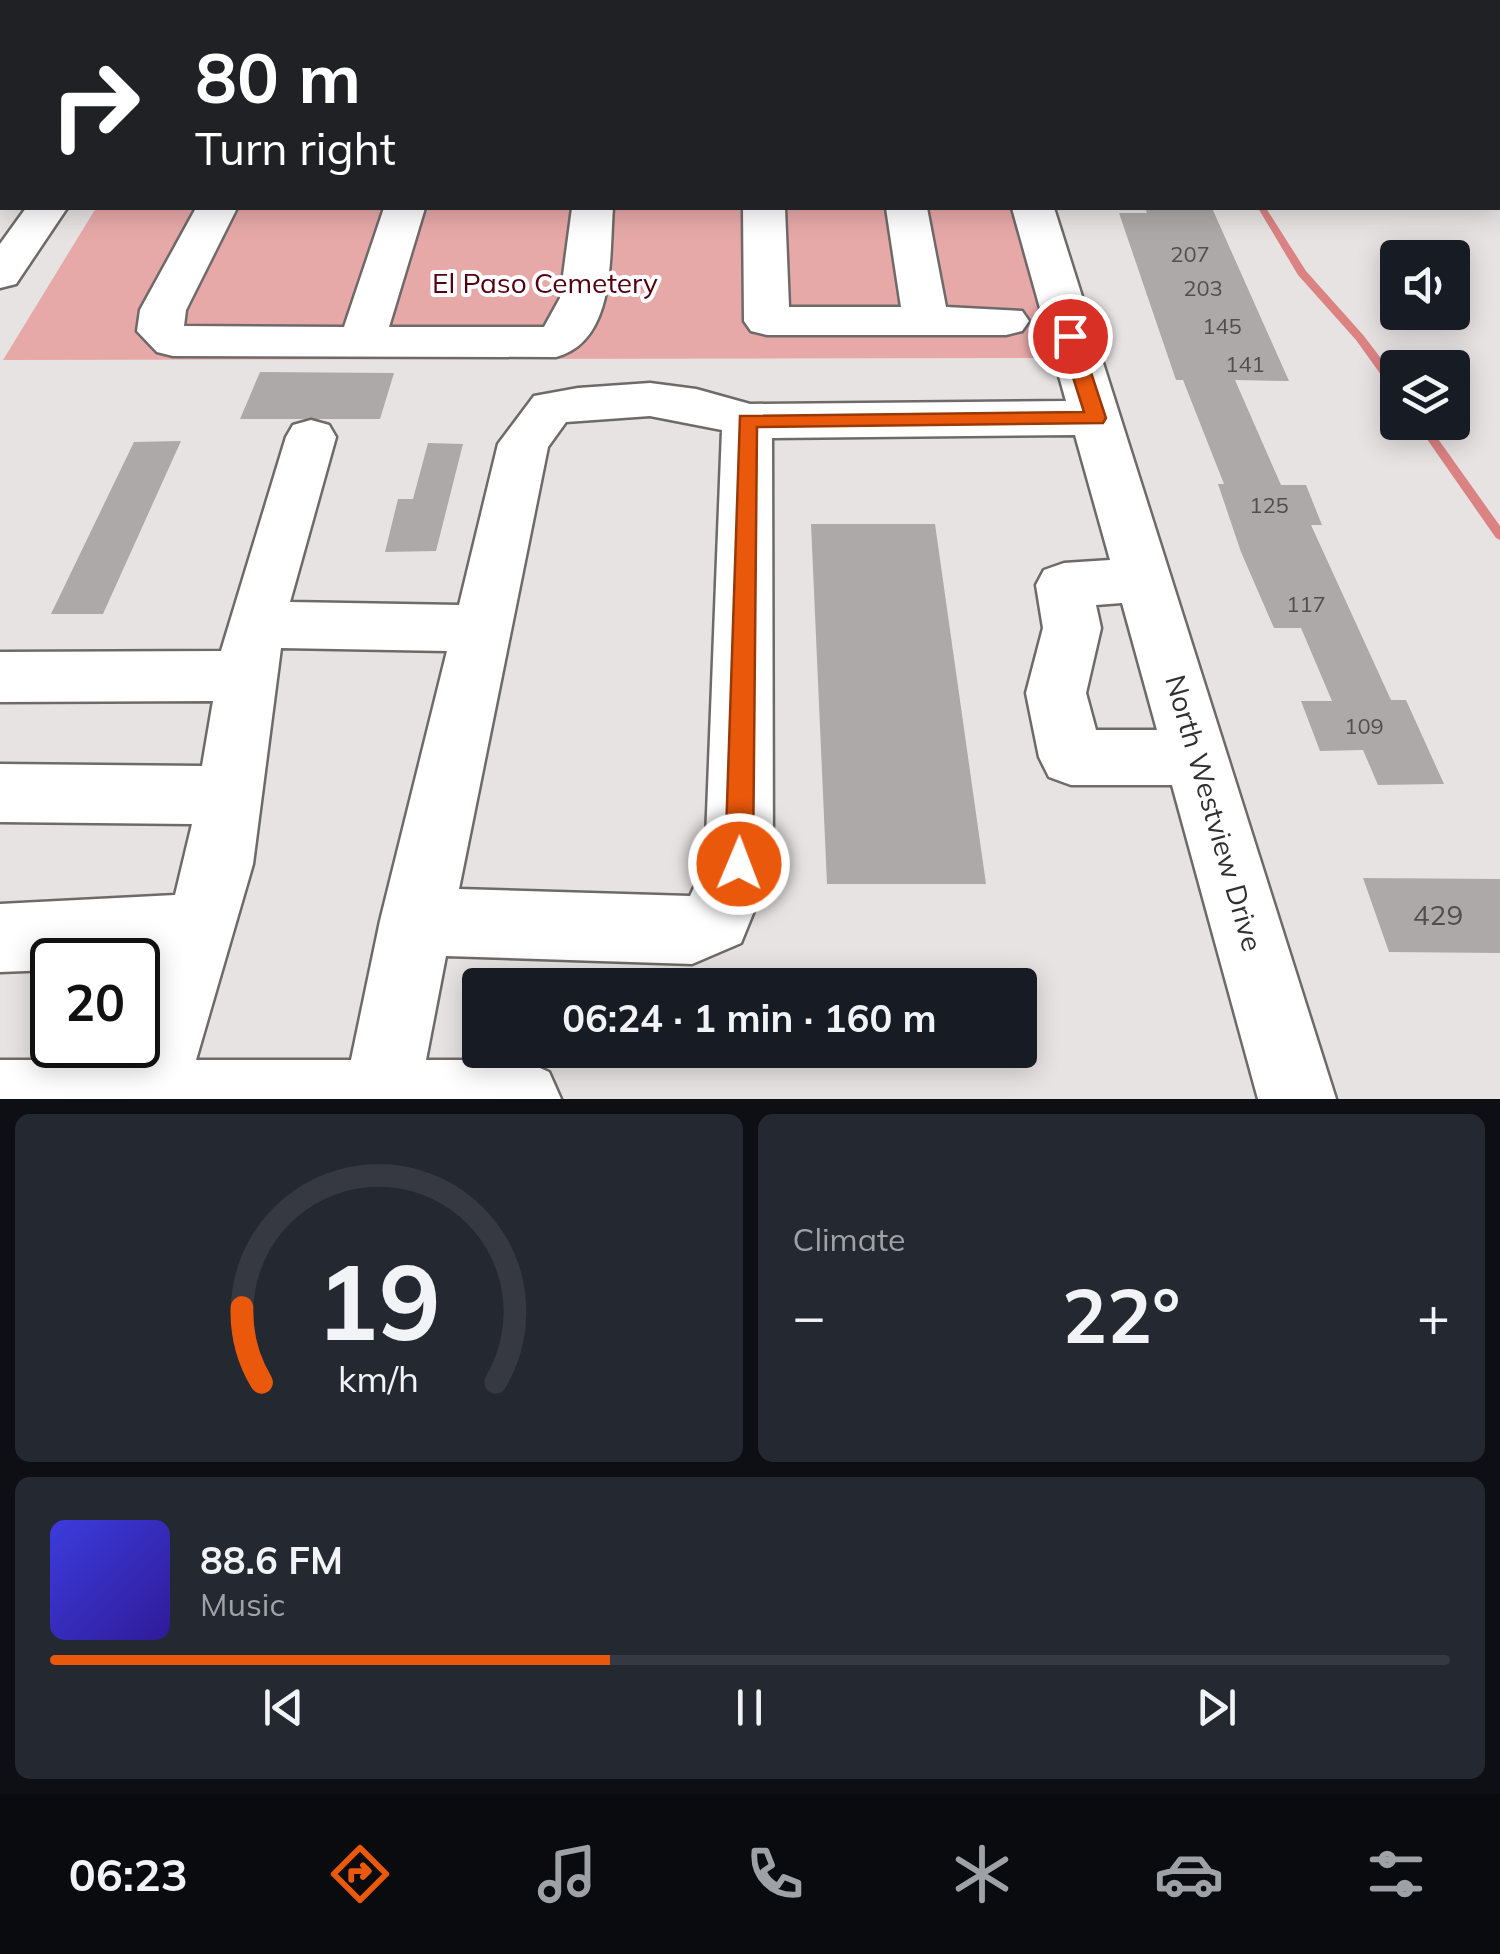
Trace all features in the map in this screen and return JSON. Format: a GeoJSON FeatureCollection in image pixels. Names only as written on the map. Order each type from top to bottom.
{"type":"FeatureCollection","features":[{"type":"Feature","properties":{"kind":"street"},"geometry":{"type":"LineString","coordinates":[[0,275],[45,210]]}},
{"type":"Feature","properties":{"kind":"street"},"geometry":{"type":"LineString","coordinates":[[215,210],[164,310],[160,331],[172,341],[556,342],[572,329],[580,312],[592,210]]}},
{"type":"Feature","properties":{"kind":"street"},"geometry":{"type":"LineString","coordinates":[[361,344],[403,210]]}},
{"type":"Feature","properties":{"kind":"street"},"geometry":{"type":"LineString","coordinates":[[764,210],[767,321],[1006,320]]}},
{"type":"Feature","properties":{"kind":"street"},"geometry":{"type":"LineString","coordinates":[[907,210],[926,321]]}},
{"type":"Feature","properties":{"kind":"street","name":"North Westview Drive"},"geometry":{"type":"LineString","coordinates":[[1034,210],[1297,1099]]}},
{"type":"Feature","properties":{"kind":"street"},"geometry":{"type":"LineString","coordinates":[[381,1098],[415,921],[523,444],[551,408],[620,398],[696,402],[747,420],[1096,418]]}},
{"type":"Feature","properties":{"kind":"street"},"geometry":{"type":"LineString","coordinates":[[415,921],[692,930],[716,919],[739,864],[747,420]]}},
{"type":"Feature","properties":{"kind":"street"},"geometry":{"type":"LineString","coordinates":[[146,1098],[219,864],[251,650],[311,437]]}},
{"type":"Feature","properties":{"kind":"street"},"geometry":{"type":"LineString","coordinates":[[1138,554],[1064,586],[1072,628],[1056,694],[1070,757],[1198,758]]}},
{"type":"Feature","properties":{"kind":"street"},"geometry":{"type":"LineString","coordinates":[[0,677],[483,629]]}},
{"type":"Feature","properties":{"kind":"street"},"geometry":{"type":"LineString","coordinates":[[0,793],[229,795]]}},
{"type":"Feature","properties":{"kind":"street"},"geometry":{"type":"LineString","coordinates":[[0,938],[198,928]]}},
{"type":"Feature","properties":{"kind":"street"},"geometry":{"type":"LineString","coordinates":[[0,1098],[522,1099]]}},
{"type":"Feature","properties":{"kind":"green space","name":"El Paso Cemetery"},"geometry":{"type":"Polygon","coordinates":[[[95,210],[1020,210],[1059,358],[3,360],[95,210]]]}},
{"type":"Feature","properties":{"kind":"building"},"geometry":{"type":"Polygon","coordinates":[[[1146,210],[1213,210],[1289,381],[1235,380],[1281,485],[1306,485],[1322,525],[1311,525],[1391,700],[1406,700],[1444,784],[1378,785],[1363,750],[1320,751],[1301,701],[1332,701],[1301,628],[1274,628],[1241,552],[1218,484],[1224,484],[1183,380],[1176,380],[1119,213],[1147,213],[1146,210]]]}},
{"type":"Feature","properties":{"kind":"building"},"geometry":{"type":"Polygon","coordinates":[[[260,372],[394,373],[380,419],[240,419],[260,372]]]}},
{"type":"Feature","properties":{"kind":"building"},"geometry":{"type":"Polygon","coordinates":[[[181,441],[103,614],[51,614],[134,442],[181,441]]]}},
{"type":"Feature","properties":{"kind":"building"},"geometry":{"type":"Polygon","coordinates":[[[428,443],[463,444],[436,551],[385,552],[398,499],[413,499],[428,443]]]}},
{"type":"Feature","properties":{"kind":"building"},"geometry":{"type":"Polygon","coordinates":[[[811,524],[935,524],[986,884],[827,884],[811,524]]]}},
{"type":"Feature","properties":{"kind":"building"},"geometry":{"type":"Polygon","coordinates":[[[1363,878],[1500,879],[1500,953],[1389,952],[1363,878]]]}},
{"type":"Feature","properties":{"kind":"waterway"},"geometry":{"type":"LineString","coordinates":[[1263,210],[1302,273],[1380,365]]}},
{"type":"Feature","properties":{"kind":"waterway"},"geometry":{"type":"LineString","coordinates":[[1433,440],[1500,535]]}},
{"type":"Feature","properties":{"kind":"route"},"geometry":{"type":"LineString","coordinates":[[739,864],[747,420],[1096,418],[1070,336]]}}]}
